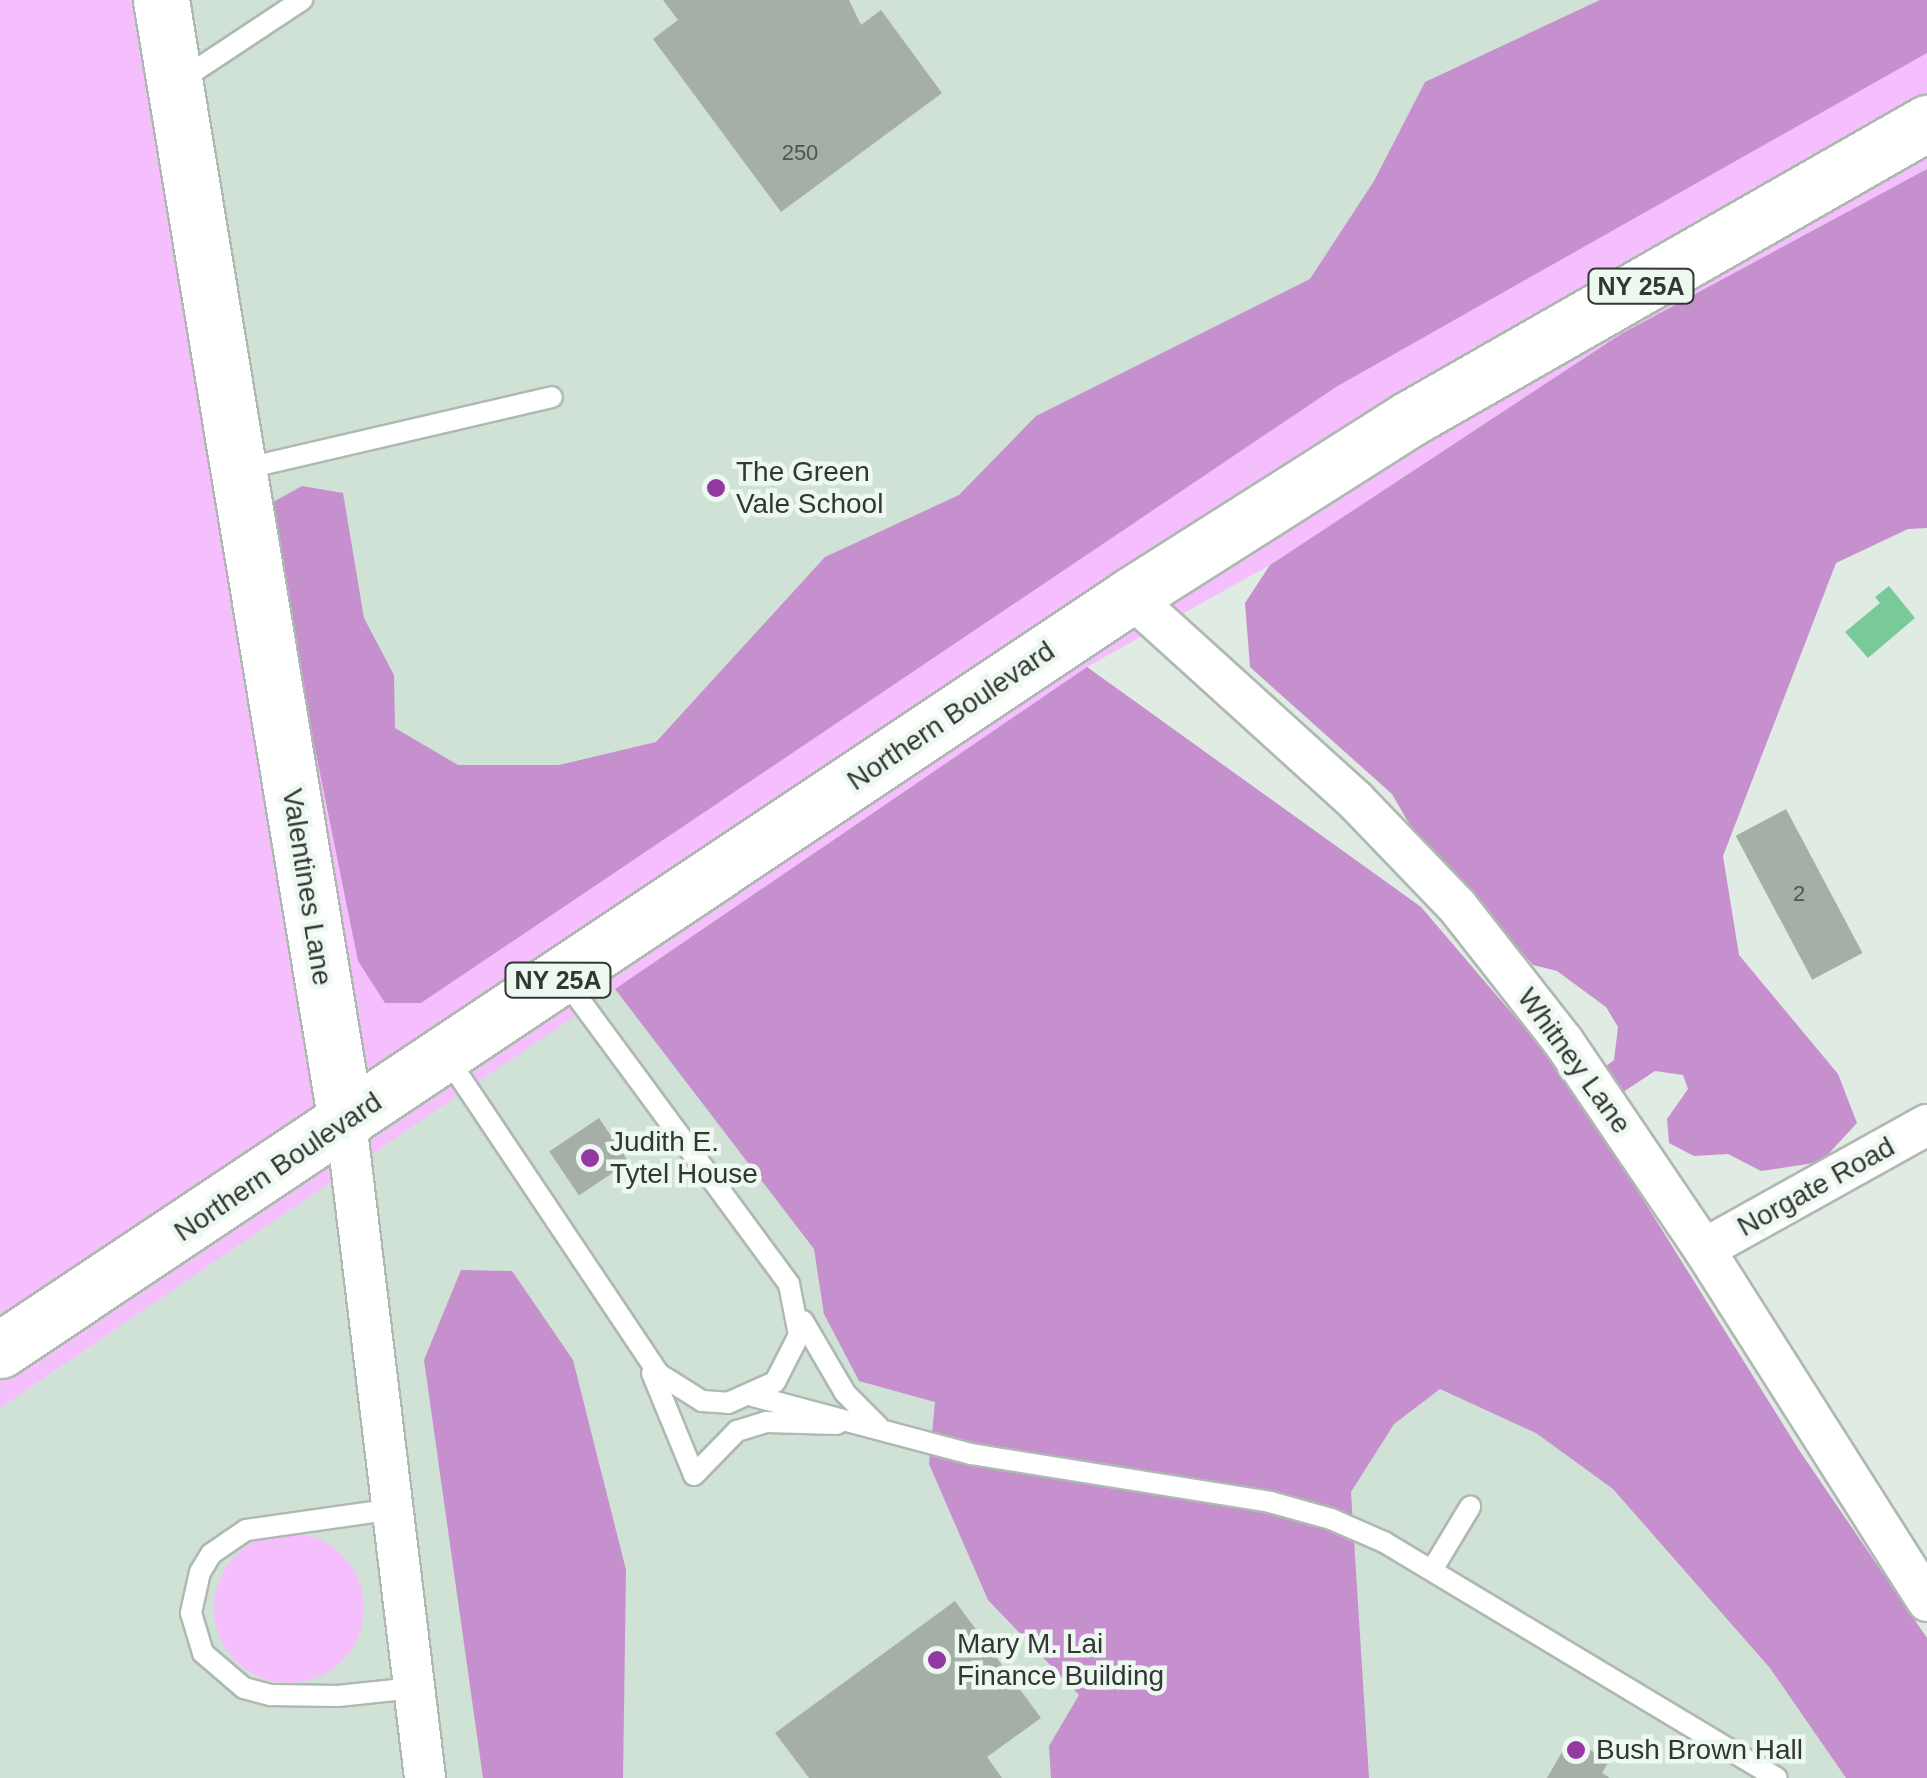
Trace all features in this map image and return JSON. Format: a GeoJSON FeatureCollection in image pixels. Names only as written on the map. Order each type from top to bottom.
{"type":"FeatureCollection","features":[{"type":"Feature","properties":{"kind":"main road","name":"Valentines Lane"},"geometry":{"type":"LineString","coordinates":[[161,0],[346,1122]]}},
{"type":"Feature","properties":{"kind":"main road","name":"Northern Boulevard"},"geometry":{"type":"LineString","coordinates":[[0,1350],[1130,596],[1409,419],[1927,123]]}},
{"type":"Feature","properties":{"kind":"street","name":"Whitney Lane"},"geometry":{"type":"LineString","coordinates":[[1130,596],[1355,800],[1457,906],[1562,1040],[1704,1249],[1927,1602]]}},
{"type":"Feature","properties":{"kind":"street","name":"Valentines Lane"},"geometry":{"type":"LineString","coordinates":[[346,1122],[425,1778]]}},
{"type":"Feature","properties":{"kind":"street","name":"Norgate Road"},"geometry":{"type":"LineString","coordinates":[[1704,1249],[1927,1125]]}},
{"type":"Feature","properties":{"kind":"lane"},"geometry":{"type":"LineString","coordinates":[[175,84],[302,0]]}},
{"type":"Feature","properties":{"kind":"lane"},"geometry":{"type":"LineString","coordinates":[[238,470],[552,397]]}},
{"type":"Feature","properties":{"kind":"lane"},"geometry":{"type":"LineString","coordinates":[[563,977],[789,1284],[814,1348],[880,1428]]}},
{"type":"Feature","properties":{"kind":"lane"},"geometry":{"type":"LineString","coordinates":[[445,1054],[644,1352],[678,1391],[702,1401],[753,1396],[989,1458],[1270,1502],[1331,1519],[1432,1570],[1776,1778]]}},
{"type":"Feature","properties":{"kind":"lane"},"geometry":{"type":"LineString","coordinates":[[753,1396],[791,1360],[798,1309]]}},
{"type":"Feature","properties":{"kind":"lane"},"geometry":{"type":"LineString","coordinates":[[644,1352],[694,1475],[718,1445],[767,1422],[880,1428]]}},
{"type":"Feature","properties":{"kind":"lane"},"geometry":{"type":"LineString","coordinates":[[1432,1570],[1470,1507]]}},
{"type":"Feature","properties":{"kind":"lane"},"geometry":{"type":"LineString","coordinates":[[394,1509],[246,1530],[206,1563],[191,1613],[204,1654],[244,1688],[321,1696],[414,1688]]}},
{"type":"Feature","properties":{"kind":"shaded area","name":"The Green Vale School"},"geometry":{"type":"Polygon","coordinates":[[[0,0],[1927,0],[1927,53],[1535,272],[421,1003],[0,0]]]}},
{"type":"Feature","properties":{"kind":"shaded area"},"geometry":{"type":"Polygon","coordinates":[[[0,0],[161,0],[238,470],[421,1003],[1336,387],[1927,53],[1927,169],[1621,334],[1270,565],[1087,667],[0,1408],[0,0]]]}},
{"type":"Feature","properties":{"kind":"shaded area"},"geometry":{"type":"Polygon","coordinates":[[[1600,0],[1927,0],[1927,53],[1336,387],[421,1003],[385,1003],[358,961],[266,506],[302,486],[343,493],[364,618],[394,675],[395,728],[458,765],[559,765],[656,742],[825,557],[959,495],[1036,416],[1310,279],[1374,181],[1425,82],[1600,0]]]}},
{"type":"Feature","properties":{"kind":"shaded area"},"geometry":{"type":"Polygon","coordinates":[[[1927,169],[1927,528],[1908,529],[1836,563],[1723,856],[1739,955],[1838,1074],[1857,1123],[1821,1162],[1761,1171],[1728,1154],[1694,1156],[1669,1143],[1667,1119],[1688,1089],[1683,1075],[1655,1071],[1617,1096],[1601,1070],[1614,1060],[1618,1027],[1606,1007],[1557,971],[1533,965],[1419,841],[1392,794],[1250,667],[1245,603],[1270,565],[1621,334],[1927,169]]]}},
{"type":"Feature","properties":{"kind":"shaded area"},"geometry":{"type":"Polygon","coordinates":[[[1889,586],[1915,618],[1868,658],[1845,632],[1880,603],[1875,597],[1889,586]]]}},
{"type":"Feature","properties":{"kind":"shaded area"},"geometry":{"type":"Polygon","coordinates":[[[1087,667],[1421,907],[1568,1079],[1799,1450],[1927,1638],[1927,1778],[0,1778],[0,1408],[1087,667]]]}},
{"type":"Feature","properties":{"kind":"shaded area"},"geometry":{"type":"Polygon","coordinates":[[[1087,667],[1421,907],[1568,1079],[1799,1450],[1927,1638],[1927,1778],[1846,1778],[1770,1668],[1613,1489],[1536,1433],[1440,1389],[1394,1424],[1351,1492],[1369,1778],[1051,1778],[1049,1746],[1079,1695],[988,1600],[929,1464],[935,1402],[859,1381],[824,1314],[814,1249],[615,989],[1087,667]]]}},
{"type":"Feature","properties":{"kind":"shaded area"},"geometry":{"type":"Polygon","coordinates":[[[461,1270],[512,1271],[573,1360],[626,1570],[623,1778],[483,1778],[424,1360],[461,1270]]]}},
{"type":"Feature","properties":{"kind":"shaded area"},"geometry":{"type":"Polygon","coordinates":[[[289,1533],[318,1539],[342,1555],[358,1579],[364,1608],[358,1637],[342,1661],[318,1677],[289,1683],[260,1677],[236,1661],[220,1637],[214,1608],[220,1579],[236,1555],[260,1539],[289,1533]]]}},
{"type":"Feature","properties":{"kind":"building"},"geometry":{"type":"Polygon","coordinates":[[[663,0],[849,0],[861,25],[881,10],[942,93],[781,212],[653,39],[678,20],[663,0]]]}},
{"type":"Feature","properties":{"kind":"building"},"geometry":{"type":"Polygon","coordinates":[[[1786,809],[1863,953],[1812,980],[1736,836],[1786,809]]]}},
{"type":"Feature","properties":{"kind":"building","name":"Judith E. Tytel House"},"geometry":{"type":"Polygon","coordinates":[[[599,1118],[629,1162],[579,1195],[549,1152],[599,1118]]]}},
{"type":"Feature","properties":{"kind":"building","name":"Mary M. Lai Finance Building"},"geometry":{"type":"Polygon","coordinates":[[[955,1601],[1041,1718],[987,1757],[1002,1778],[809,1778],[775,1733],[955,1601]]]}},
{"type":"Feature","properties":{"kind":"building","name":"Bush Brown Hall"},"geometry":{"type":"Polygon","coordinates":[[[1570,1738],[1609,1761],[1602,1773],[1610,1778],[1547,1778],[1570,1738]]]}},
{"type":"Feature","properties":{"kind":"place","name":"The Green Vale School"},"geometry":{"type":"Point","coordinates":[716,488]}},
{"type":"Feature","properties":{"kind":"place","name":"Judith E. Tytel House"},"geometry":{"type":"Point","coordinates":[590,1158]}},
{"type":"Feature","properties":{"kind":"place","name":"Mary M. Lai Finance Building"},"geometry":{"type":"Point","coordinates":[937,1660]}},
{"type":"Feature","properties":{"kind":"place","name":"Bush Brown Hall"},"geometry":{"type":"Point","coordinates":[1576,1750]}}]}
